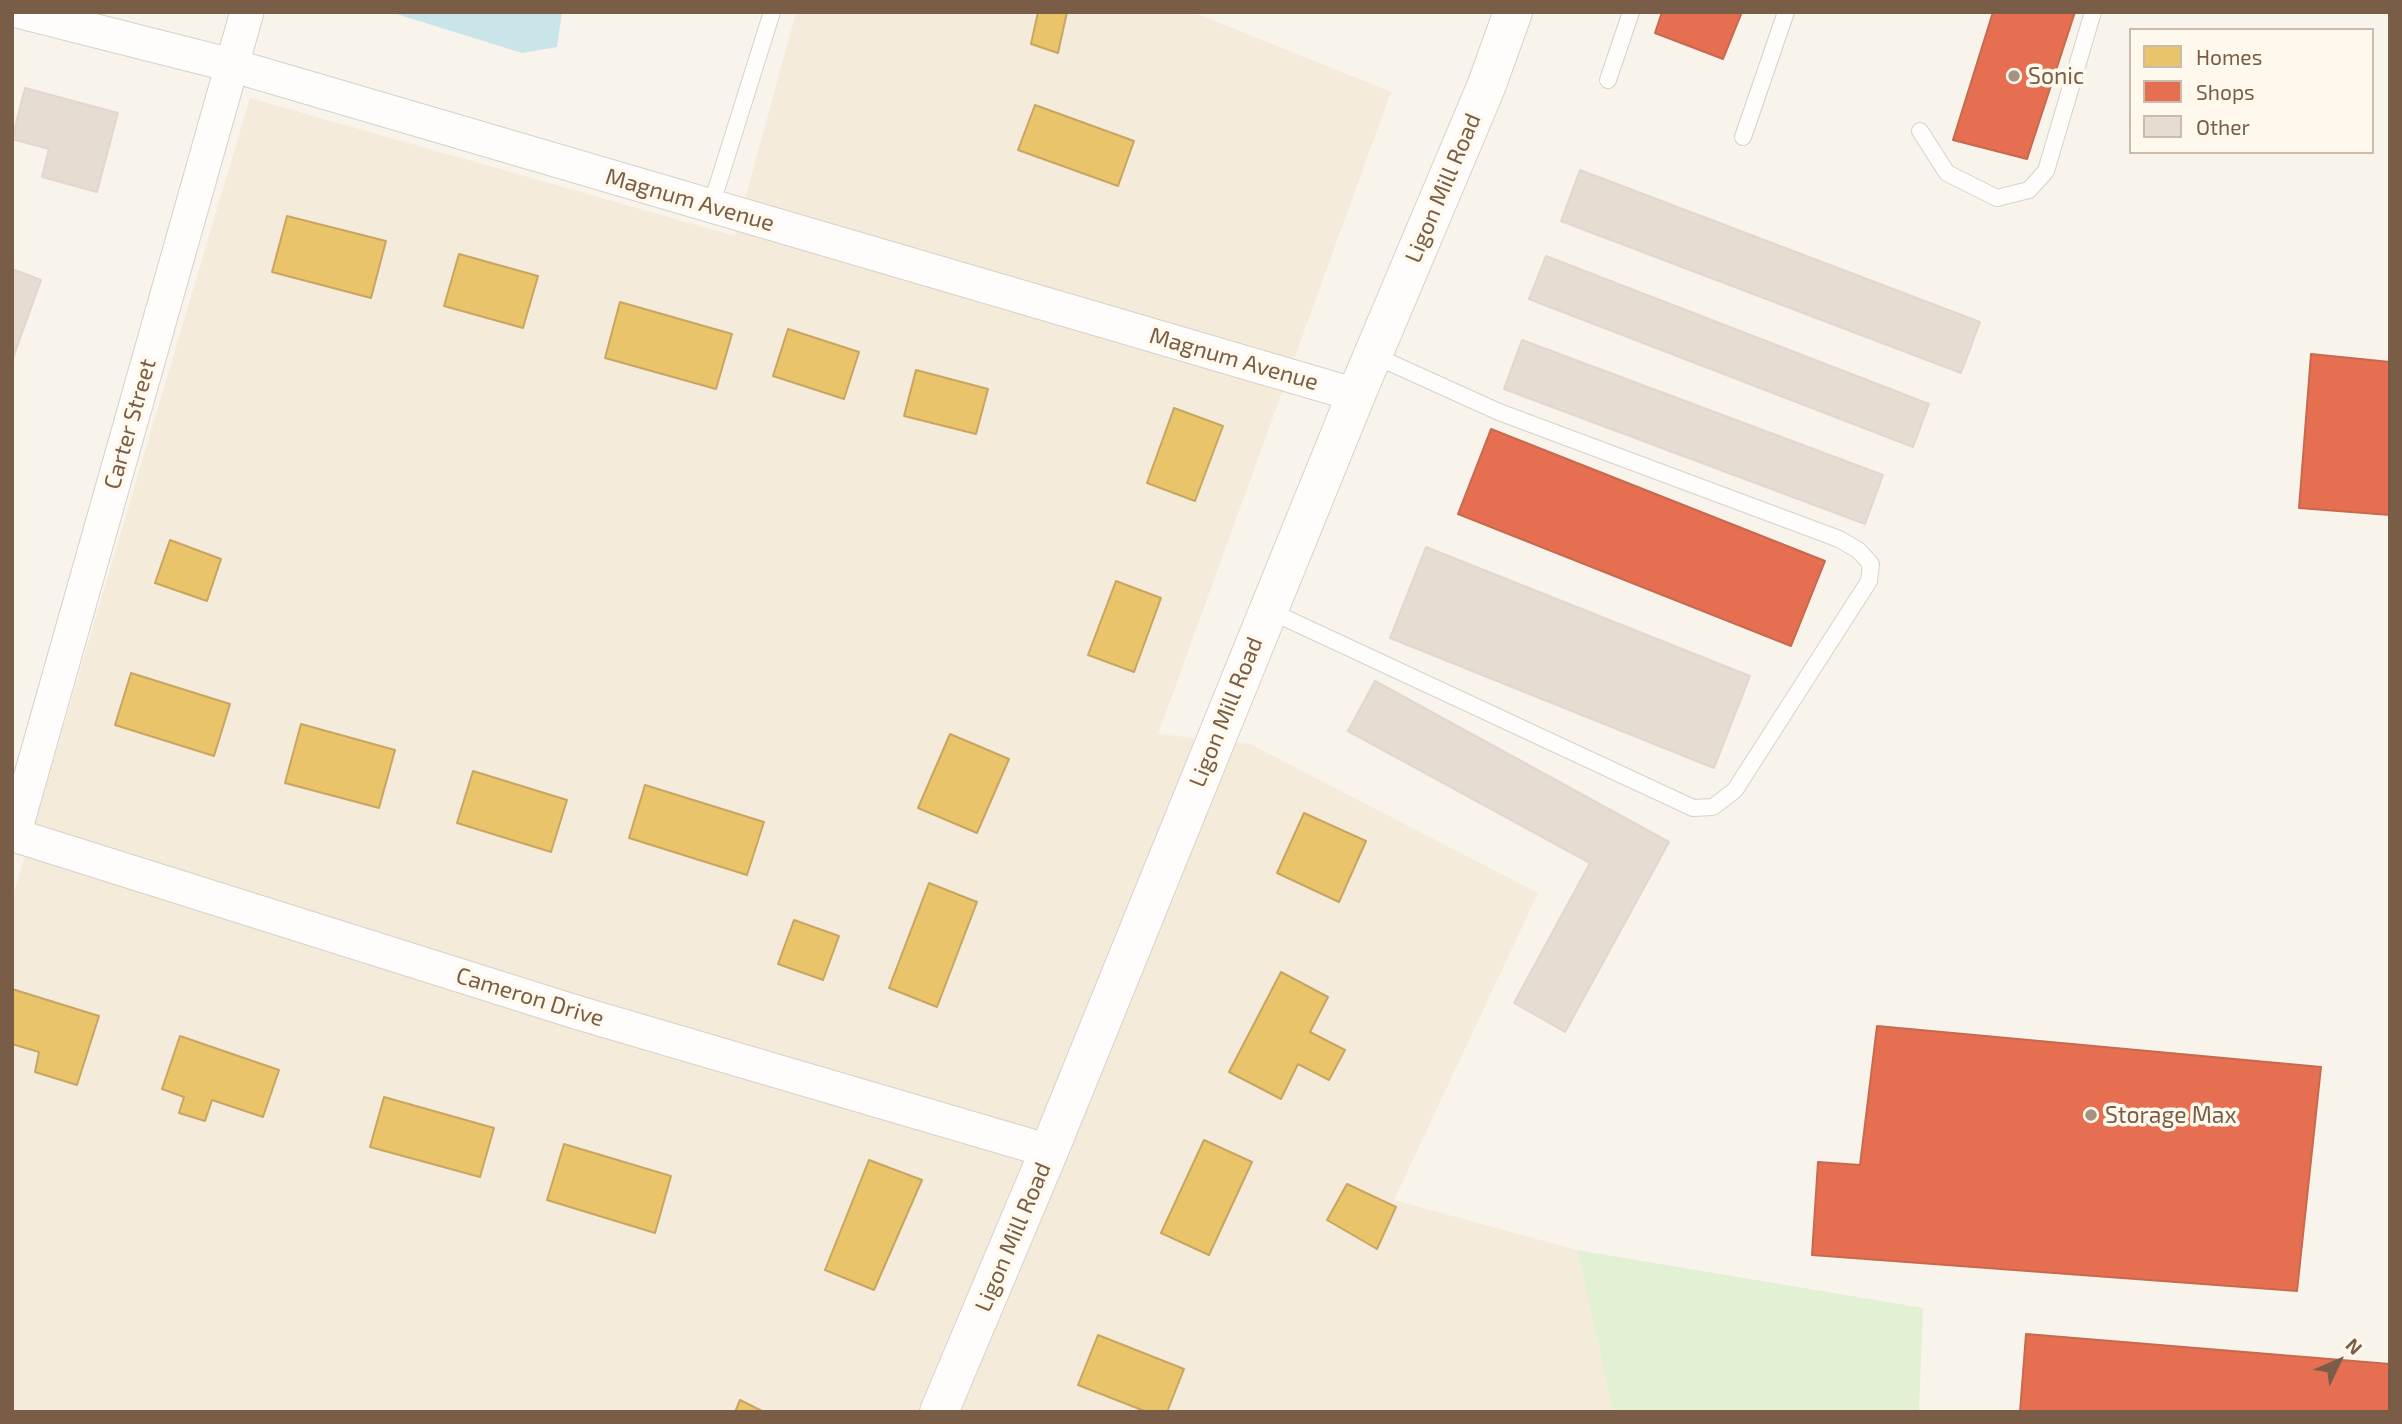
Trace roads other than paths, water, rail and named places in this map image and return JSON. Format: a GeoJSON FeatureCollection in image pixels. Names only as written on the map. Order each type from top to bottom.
{"type":"FeatureCollection","features":[{"type":"Feature","properties":{"kind":"main road","name":"Ligon Mill Road"},"geometry":{"type":"LineString","coordinates":[[939,1412],[1049,1151],[1356,395],[1486,87],[1513,12]]}},
{"type":"Feature","properties":{"kind":"street","name":"Magnum Avenue"},"geometry":{"type":"LineString","coordinates":[[21,12],[231,65],[1356,395]]}},
{"type":"Feature","properties":{"kind":"street","name":"Carter Street"},"geometry":{"type":"LineString","coordinates":[[14,835],[247,12]]}},
{"type":"Feature","properties":{"kind":"street","name":"Cameron Drive"},"geometry":{"type":"LineString","coordinates":[[14,835],[579,1013],[1049,1151]]}},
{"type":"Feature","properties":{"kind":"lane"},"geometry":{"type":"LineString","coordinates":[[712,206],[772,12]]}},
{"type":"Feature","properties":{"kind":"lane"},"geometry":{"type":"LineString","coordinates":[[1608,80],[1632,12]]}},
{"type":"Feature","properties":{"kind":"lane"},"geometry":{"type":"LineString","coordinates":[[1743,137],[1786,12]]}},
{"type":"Feature","properties":{"kind":"lane"},"geometry":{"type":"LineString","coordinates":[[1920,131],[1947,173],[1997,198],[2029,190],[2046,171],[2093,12]]}},
{"type":"Feature","properties":{"kind":"lane"},"geometry":{"type":"LineString","coordinates":[[1268,610],[1693,808],[1713,807],[1735,790],[1869,581],[1871,564],[1858,550],[1839,539],[1499,412],[1373,355]]}},
{"type":"Feature","properties":{"kind":"water"},"geometry":{"type":"Polygon","coordinates":[[[390,12],[562,12],[557,47],[522,53],[390,12]]]}},
{"type":"Feature","properties":{"kind":"place","name":"Sonic"},"geometry":{"type":"Point","coordinates":[2014,76]}},
{"type":"Feature","properties":{"kind":"place","name":"Storage Max"},"geometry":{"type":"Point","coordinates":[2091,1115]}}]}
